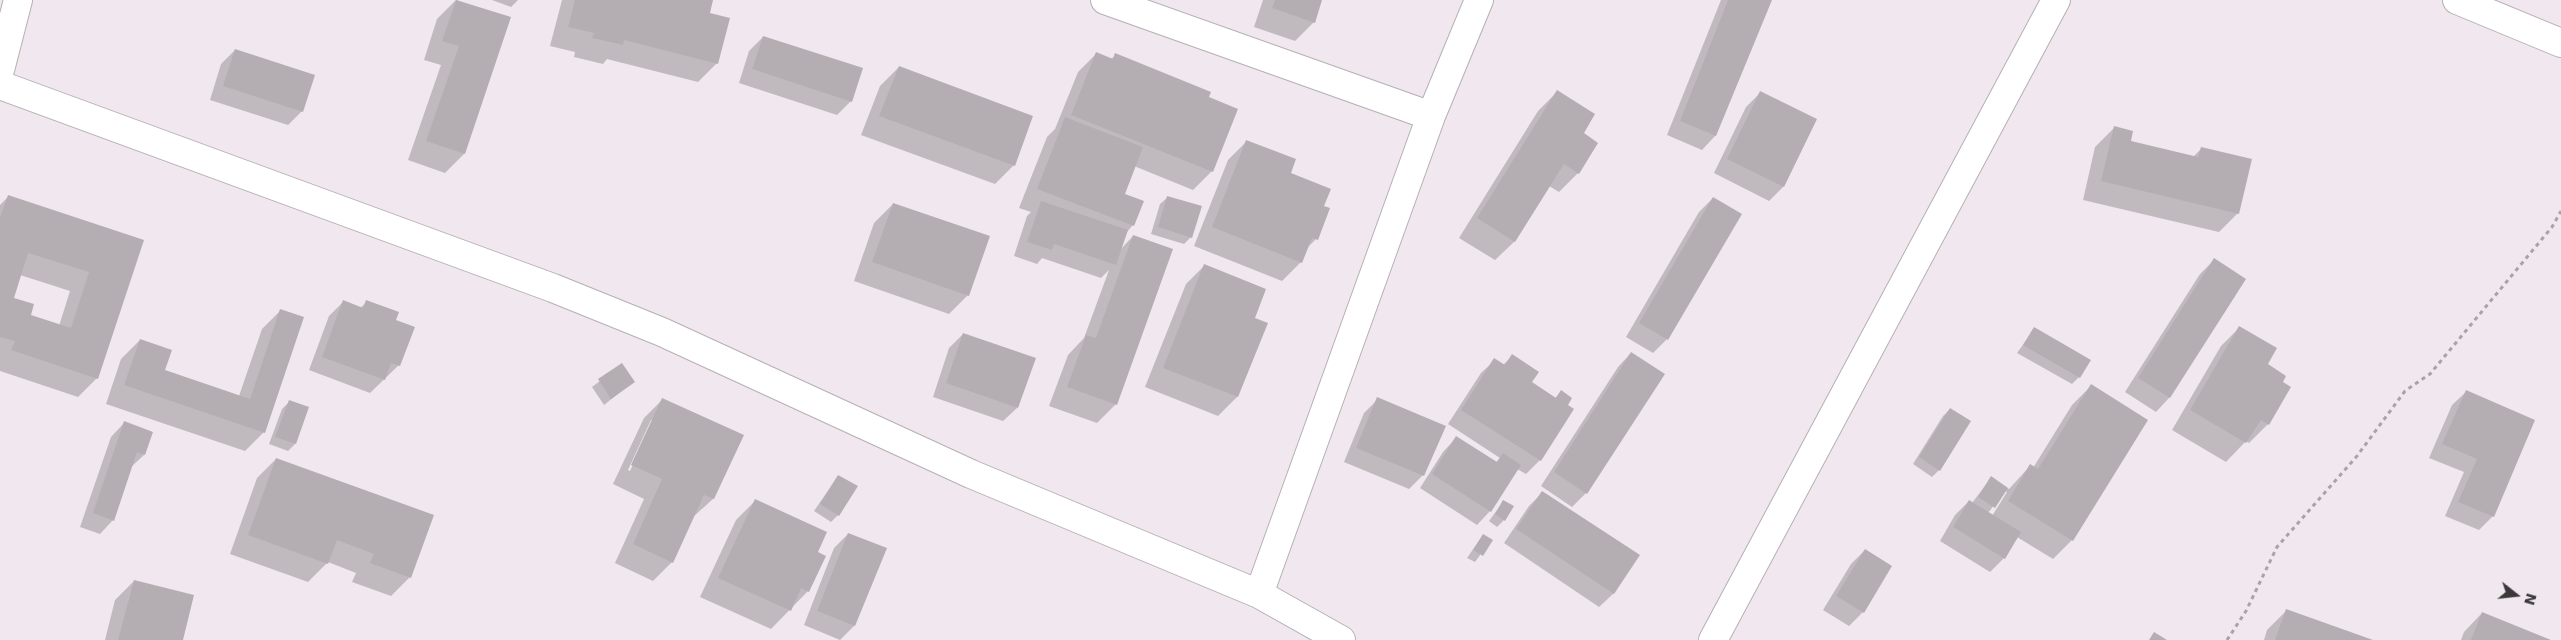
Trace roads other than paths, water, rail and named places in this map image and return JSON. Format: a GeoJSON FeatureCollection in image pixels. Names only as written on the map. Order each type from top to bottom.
{"type":"FeatureCollection","features":[{"type":"Feature","properties":{"kind":"street"},"geometry":{"type":"LineString","coordinates":[[0,70],[18,0]]}},
{"type":"Feature","properties":{"kind":"street"},"geometry":{"type":"LineString","coordinates":[[1105,0],[1431,116]]}},
{"type":"Feature","properties":{"kind":"street"},"geometry":{"type":"LineString","coordinates":[[1259,594],[1431,116],[1480,0]]}},
{"type":"Feature","properties":{"kind":"street"},"geometry":{"type":"LineString","coordinates":[[1713,640],[2056,0]]}},
{"type":"Feature","properties":{"kind":"street"},"geometry":{"type":"LineString","coordinates":[[2457,0],[2561,43]]}},
{"type":"Feature","properties":{"kind":"street"},"geometry":{"type":"LineString","coordinates":[[0,86],[553,288],[662,332],[971,474],[1259,594],[1341,640]]}}]}
